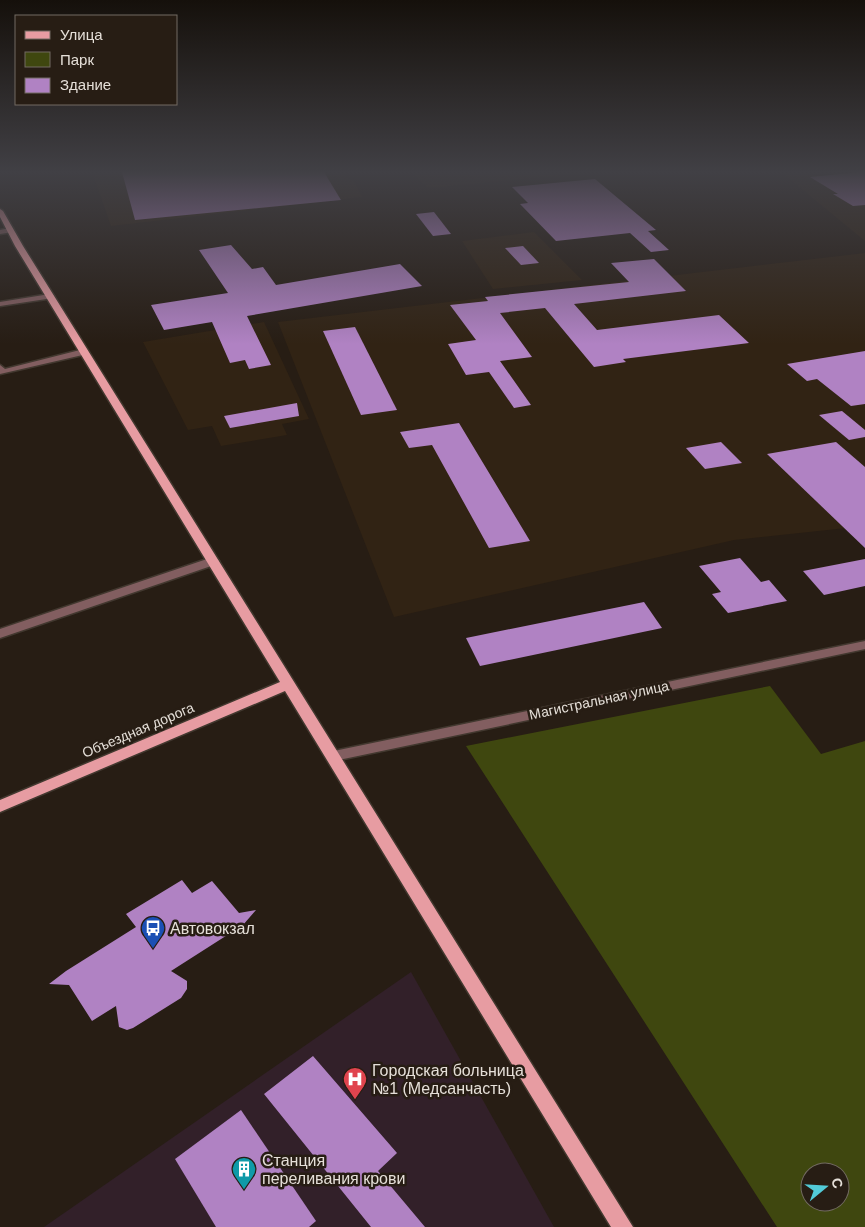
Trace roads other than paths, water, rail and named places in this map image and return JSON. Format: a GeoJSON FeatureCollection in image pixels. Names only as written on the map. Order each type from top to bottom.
{"type":"FeatureCollection","features":[{"type":"Feature","properties":{"kind":"main road"},"geometry":{"type":"LineString","coordinates":[[5,231],[50,296],[623,1227]]}},
{"type":"Feature","properties":{"kind":"main road","name":"Объездная дорога"},"geometry":{"type":"LineString","coordinates":[[0,806],[289,684]]}},
{"type":"Feature","properties":{"kind":"street"},"geometry":{"type":"LineString","coordinates":[[0,304],[50,296]]}},
{"type":"Feature","properties":{"kind":"street"},"geometry":{"type":"LineString","coordinates":[[1,370],[84,352]]}},
{"type":"Feature","properties":{"kind":"street"},"geometry":{"type":"LineString","coordinates":[[0,634],[213,561]]}},
{"type":"Feature","properties":{"kind":"street","name":"Магистральная улица"},"geometry":{"type":"LineString","coordinates":[[334,756],[865,645]]}},
{"type":"Feature","properties":{"kind":"place","name":"Автовокзал"},"geometry":{"type":"Point","coordinates":[153,949]}},
{"type":"Feature","properties":{"kind":"place","name":"Городская больница №1 (Медсанчасть)"},"geometry":{"type":"Point","coordinates":[355,1100]}},
{"type":"Feature","properties":{"kind":"place","name":"Станция переливания крови"},"geometry":{"type":"Point","coordinates":[244,1190]}}]}
